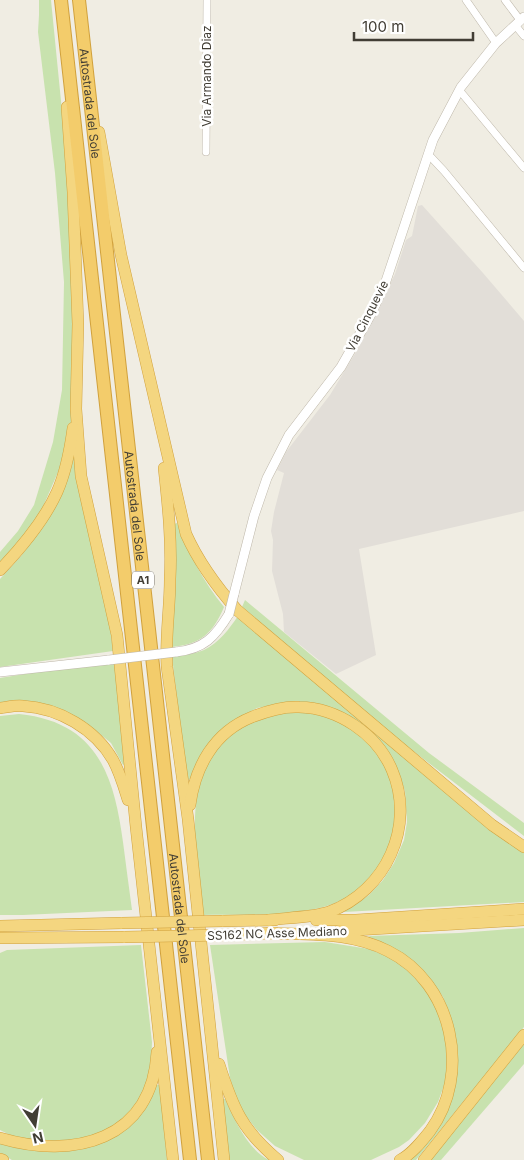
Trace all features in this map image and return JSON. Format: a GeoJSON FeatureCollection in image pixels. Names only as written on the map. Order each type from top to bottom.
{"type":"FeatureCollection","features":[{"type":"Feature","properties":{"kind":"highway"},"geometry":{"type":"LineString","coordinates":[[61,0],[73,192],[78,324],[76,409],[82,476],[117,635],[136,827],[174,1160]]}},
{"type":"Feature","properties":{"kind":"highway","name":"Autostrada del Sole"},"geometry":{"type":"LineString","coordinates":[[61,0],[190,1160]]}},
{"type":"Feature","properties":{"kind":"highway","name":"Autostrada del Sole"},"geometry":{"type":"LineString","coordinates":[[79,0],[208,1160]]}},
{"type":"Feature","properties":{"kind":"highway"},"geometry":{"type":"LineString","coordinates":[[83,44],[121,255],[186,534],[197,558],[217,588],[244,616],[492,825],[524,847]]}},
{"type":"Feature","properties":{"kind":"highway"},"geometry":{"type":"LineString","coordinates":[[0,570],[38,525],[57,492],[68,457],[76,409]]}},
{"type":"Feature","properties":{"kind":"highway"},"geometry":{"type":"LineString","coordinates":[[161,430],[169,521],[170,579],[166,644],[167,667],[188,819],[224,1160]]}},
{"type":"Feature","properties":{"kind":"highway"},"geometry":{"type":"LineString","coordinates":[[0,708],[22,706],[42,708],[67,717],[100,742],[113,760],[124,785],[136,827]]}},
{"type":"Feature","properties":{"kind":"highway"},"geometry":{"type":"LineString","coordinates":[[188,819],[195,776],[210,749],[219,738],[236,725],[270,710],[299,707],[328,712],[355,725],[376,744],[392,769],[400,798],[400,827],[392,855],[376,880],[354,900],[328,912],[269,920]]}},
{"type":"Feature","properties":{"kind":"highway","name":"SS162 NC Asse Mediano"},"geometry":{"type":"LineString","coordinates":[[2,925],[356,920],[524,909]]}},
{"type":"Feature","properties":{"kind":"highway","name":"SS162 NC Asse Mediano"},"geometry":{"type":"LineString","coordinates":[[0,938],[225,935],[524,920]]}},
{"type":"Feature","properties":{"kind":"highway"},"geometry":{"type":"LineString","coordinates":[[269,933],[348,937],[368,942],[389,951],[407,962],[423,978],[438,998],[448,1024],[453,1053],[447,1097],[439,1118],[424,1139],[400,1160]]}},
{"type":"Feature","properties":{"kind":"highway"},"geometry":{"type":"LineString","coordinates":[[0,947],[46,938]]}},
{"type":"Feature","properties":{"kind":"highway"},"geometry":{"type":"LineString","coordinates":[[0,1138],[23,1146],[43,1149],[70,1149],[93,1143],[119,1131],[137,1114],[156,1071],[158,1018]]}},
{"type":"Feature","properties":{"kind":"highway"},"geometry":{"type":"LineString","coordinates":[[211,1035],[225,1083],[242,1121],[261,1146],[278,1160]]}},
{"type":"Feature","properties":{"kind":"highway"},"geometry":{"type":"LineString","coordinates":[[424,1160],[524,1035]]}},
{"type":"Feature","properties":{"kind":"street","name":"Via Armando Diaz"},"geometry":{"type":"LineString","coordinates":[[206,152],[207,0]]}},
{"type":"Feature","properties":{"kind":"street"},"geometry":{"type":"LineString","coordinates":[[466,0],[496,43]]}},
{"type":"Feature","properties":{"kind":"street"},"geometry":{"type":"LineString","coordinates":[[505,0],[520,21],[524,36]]}},
{"type":"Feature","properties":{"kind":"street","name":"Via Cinquevie"},"geometry":{"type":"LineString","coordinates":[[0,672],[190,650],[208,641],[216,633],[229,614],[254,516],[266,478],[289,435],[341,367],[370,316],[385,284],[433,140],[460,91],[496,43],[520,21]]}},
{"type":"Feature","properties":{"kind":"street"},"geometry":{"type":"LineString","coordinates":[[460,91],[524,168]]}},
{"type":"Feature","properties":{"kind":"street"},"geometry":{"type":"LineString","coordinates":[[428,154],[524,268]]}},
{"type":"Feature","properties":{"kind":"shaded area"},"geometry":{"type":"Polygon","coordinates":[[[422,205],[524,321],[524,511],[359,549],[376,655],[336,674],[284,632],[283,614],[272,571],[273,540],[271,531],[284,473],[277,470],[286,452],[330,395],[356,352],[395,274],[406,240],[412,236],[418,206],[422,205]]]}},
{"type":"Feature","properties":{"kind":"green space"},"geometry":{"type":"Polygon","coordinates":[[[39,0],[51,0],[70,192],[76,409],[62,463],[42,509],[28,532],[0,563],[0,552],[18,531],[34,505],[53,442],[62,390],[64,282],[55,173],[38,32],[39,0]]]}},
{"type":"Feature","properties":{"kind":"green space"},"geometry":{"type":"Polygon","coordinates":[[[76,450],[110,626],[113,651],[0,667],[0,579],[39,532],[76,450]]]}},
{"type":"Feature","properties":{"kind":"green space"},"geometry":{"type":"Polygon","coordinates":[[[177,523],[197,567],[224,607],[215,624],[205,636],[191,643],[172,647],[174,524],[177,523]]]}},
{"type":"Feature","properties":{"kind":"green space"},"geometry":{"type":"Polygon","coordinates":[[[245,600],[429,753],[524,823],[524,836],[404,744],[242,607],[245,600]]]}},
{"type":"Feature","properties":{"kind":"green space"},"geometry":{"type":"Polygon","coordinates":[[[238,616],[524,849],[524,902],[344,912],[369,895],[383,880],[394,863],[404,840],[407,822],[405,791],[399,774],[362,725],[290,702],[257,708],[234,721],[191,778],[188,780],[186,778],[172,656],[204,650],[214,644],[238,616]]]}},
{"type":"Feature","properties":{"kind":"green space"},"geometry":{"type":"Polygon","coordinates":[[[115,664],[125,764],[123,765],[111,743],[70,714],[0,702],[0,678],[56,669],[115,664]]]}},
{"type":"Feature","properties":{"kind":"green space"},"geometry":{"type":"Polygon","coordinates":[[[284,711],[317,714],[333,718],[349,726],[367,741],[381,759],[390,779],[395,801],[395,823],[390,845],[380,865],[365,883],[350,896],[332,904],[315,909],[278,914],[203,915],[197,865],[195,813],[199,788],[206,765],[220,744],[240,727],[284,711]]]}},
{"type":"Feature","properties":{"kind":"green space"},"geometry":{"type":"Polygon","coordinates":[[[19,714],[45,719],[67,728],[84,740],[97,756],[107,774],[114,795],[123,842],[132,910],[0,915],[0,716],[19,714]]]}},
{"type":"Feature","properties":{"kind":"green space"},"geometry":{"type":"Polygon","coordinates":[[[524,928],[524,1027],[416,1160],[405,1160],[436,1128],[456,1048],[453,1024],[443,997],[413,961],[399,951],[368,936],[459,933],[524,928]]]}},
{"type":"Feature","properties":{"kind":"green space"},"geometry":{"type":"Polygon","coordinates":[[[325,942],[369,949],[391,958],[410,972],[433,999],[448,1044],[446,1080],[438,1102],[425,1123],[409,1140],[399,1147],[371,1160],[304,1160],[275,1146],[257,1130],[242,1111],[230,1078],[210,945],[325,942]]]}},
{"type":"Feature","properties":{"kind":"green space"},"geometry":{"type":"Polygon","coordinates":[[[141,945],[152,1042],[151,1066],[145,1091],[124,1119],[93,1138],[58,1146],[22,1141],[0,1130],[0,953],[7,950],[141,945]]]}},
{"type":"Feature","properties":{"kind":"green space"},"geometry":{"type":"Polygon","coordinates":[[[524,1040],[524,1064],[441,1160],[429,1160],[524,1040]]]}},
{"type":"Feature","properties":{"kind":"green space"},"geometry":{"type":"Polygon","coordinates":[[[156,1085],[160,1085],[167,1160],[12,1160],[0,1153],[0,1140],[34,1150],[53,1151],[72,1150],[108,1140],[124,1131],[137,1119],[146,1107],[156,1085]]]}},
{"type":"Feature","properties":{"kind":"green space"},"geometry":{"type":"Polygon","coordinates":[[[223,1099],[225,1099],[238,1125],[254,1149],[269,1160],[229,1160],[223,1099]]]}}]}
